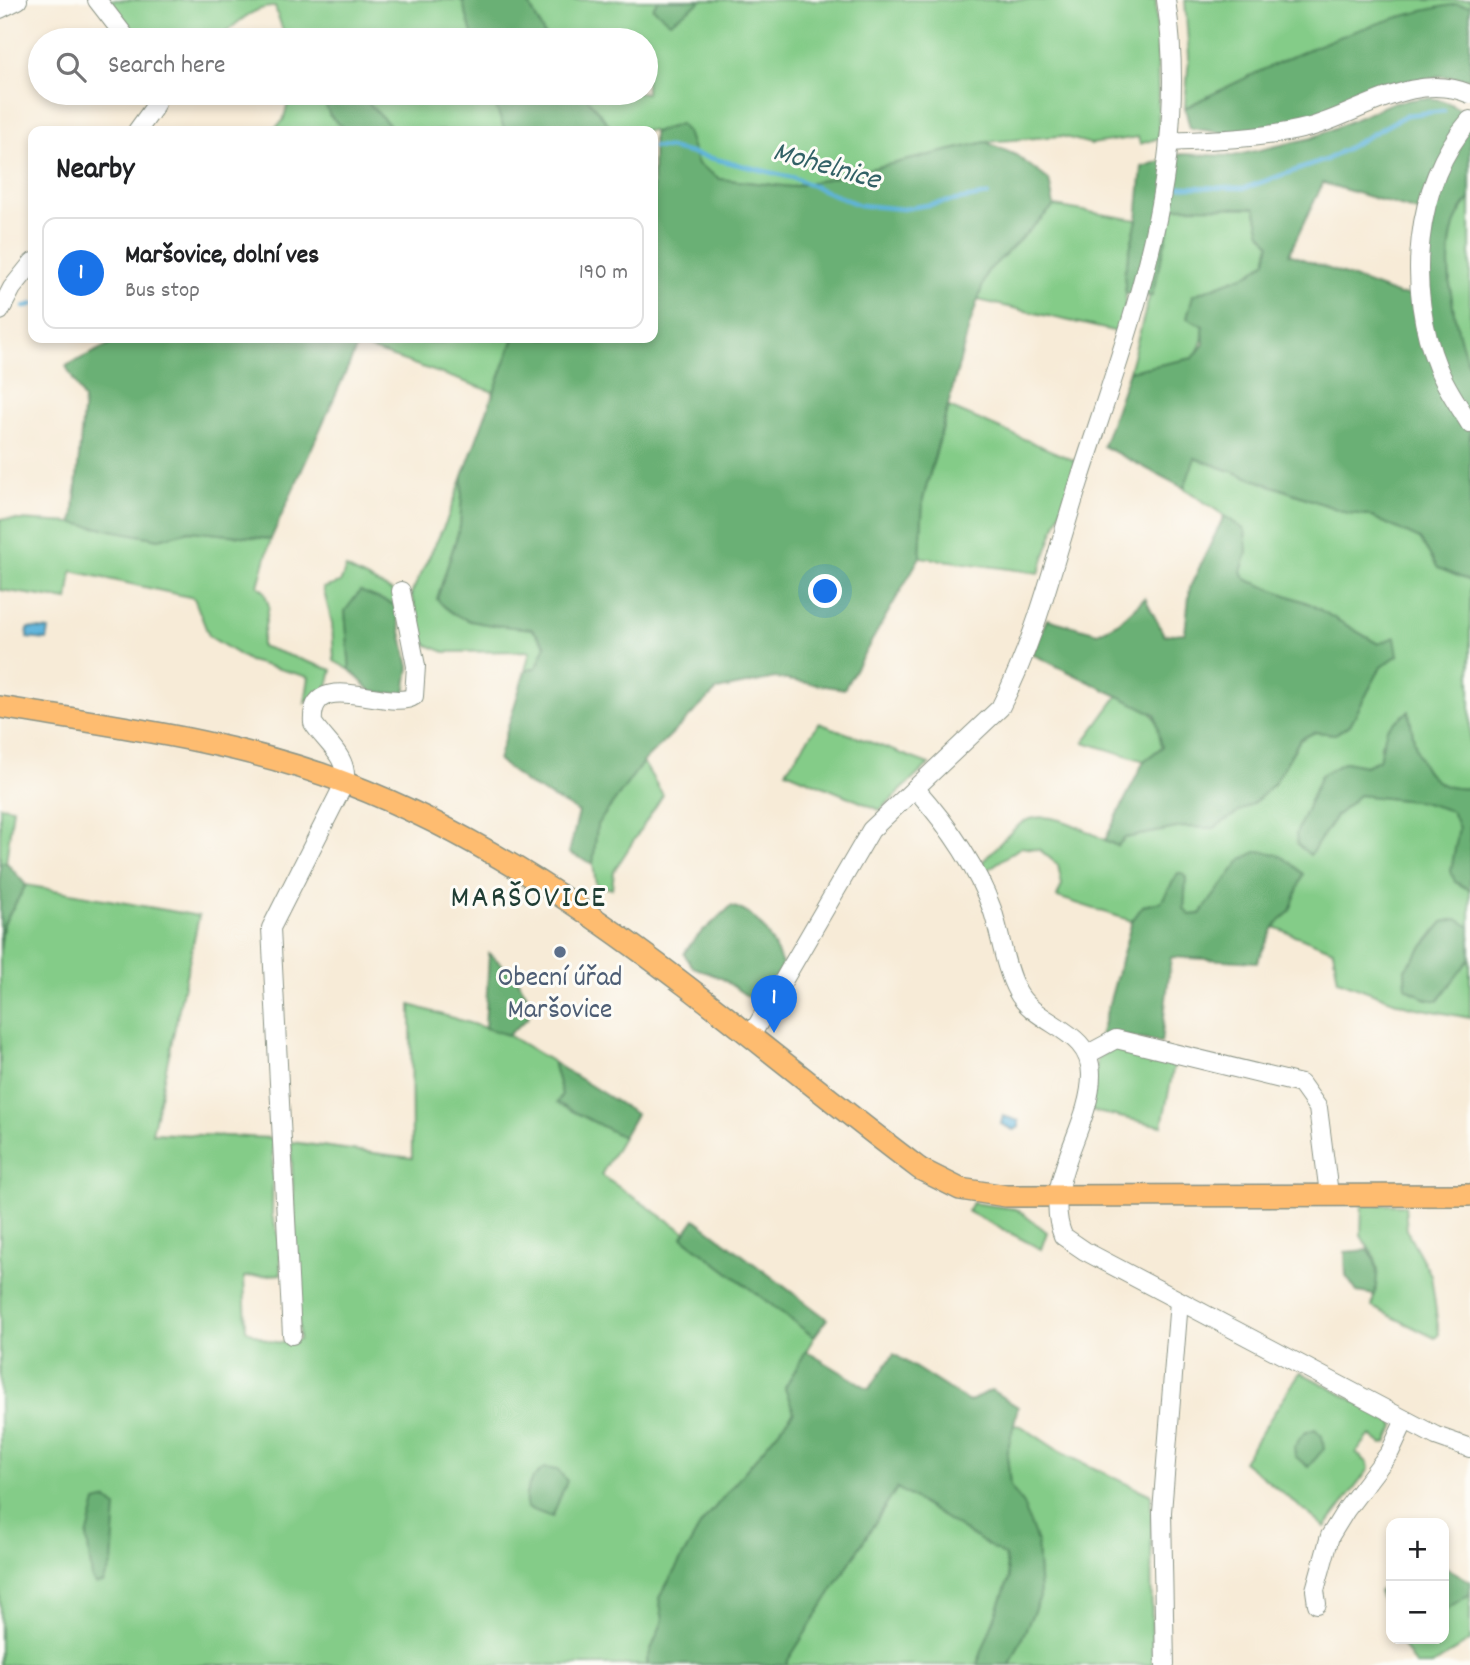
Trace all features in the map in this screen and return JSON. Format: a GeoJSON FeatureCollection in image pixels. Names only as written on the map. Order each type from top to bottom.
{"type":"FeatureCollection","features":[{"type":"Feature","properties":{"kind":"main road"},"geometry":{"type":"LineString","coordinates":[[0,707],[207,745],[345,782],[426,819],[602,922],[893,1149],[940,1181],[981,1194],[1470,1195]]}},
{"type":"Feature","properties":{"kind":"street"},"geometry":{"type":"LineString","coordinates":[[0,9],[18,0]]}},
{"type":"Feature","properties":{"kind":"street"},"geometry":{"type":"LineString","coordinates":[[97,0],[119,28]]}},
{"type":"Feature","properties":{"kind":"street"},"geometry":{"type":"LineString","coordinates":[[751,1036],[871,830],[1000,708],[1013,684],[1045,594],[1144,283],[1170,142],[1172,38],[1166,0]]}},
{"type":"Feature","properties":{"kind":"street"},"geometry":{"type":"LineString","coordinates":[[1170,142],[1248,138],[1310,127],[1410,89],[1438,88],[1470,94]]}},
{"type":"Feature","properties":{"kind":"street"},"geometry":{"type":"LineString","coordinates":[[140,126],[154,105]]}},
{"type":"Feature","properties":{"kind":"street"},"geometry":{"type":"LineString","coordinates":[[1470,120],[1452,149],[1429,199],[1422,228],[1419,266],[1421,307],[1431,350],[1439,370],[1470,424]]}},
{"type":"Feature","properties":{"kind":"street"},"geometry":{"type":"LineString","coordinates":[[0,311],[12,288],[28,268]]}},
{"type":"Feature","properties":{"kind":"street"},"geometry":{"type":"LineString","coordinates":[[292,1335],[271,928],[345,782],[344,765],[313,723],[313,712],[322,698],[338,695],[360,693],[393,701],[408,700],[414,696],[416,666],[401,591]]}},
{"type":"Feature","properties":{"kind":"street"},"geometry":{"type":"LineString","coordinates":[[915,788],[971,865],[991,908],[1016,990],[1033,1012],[1072,1035],[1088,1054],[1091,1076],[1087,1103],[1061,1177],[1058,1196],[1063,1236],[1179,1301],[1405,1420],[1470,1448]]}},
{"type":"Feature","properties":{"kind":"street"},"geometry":{"type":"LineString","coordinates":[[1088,1054],[1116,1039],[1301,1084],[1318,1108],[1329,1194]]}},
{"type":"Feature","properties":{"kind":"street"},"geometry":{"type":"LineString","coordinates":[[1165,1665],[1162,1512],[1179,1301]]}},
{"type":"Feature","properties":{"kind":"street"},"geometry":{"type":"LineString","coordinates":[[1318,1604],[1315,1590],[1331,1536],[1346,1510],[1390,1452],[1405,1420]]}},
{"type":"Feature","properties":{"kind":"green space"},"geometry":{"type":"Polygon","coordinates":[[[105,0],[462,0],[470,28],[282,28],[275,7],[259,9],[231,28],[126,28],[105,0]]]}},
{"type":"Feature","properties":{"kind":"green space"},"geometry":{"type":"Polygon","coordinates":[[[462,0],[527,0],[541,28],[470,28],[462,0]]]}},
{"type":"Feature","properties":{"kind":"green space"},"geometry":{"type":"Polygon","coordinates":[[[527,0],[658,0],[653,8],[700,0],[1156,0],[1159,138],[1140,144],[1138,137],[1091,144],[1061,136],[986,142],[792,187],[720,179],[698,164],[692,149],[658,133],[658,126],[610,126],[593,105],[658,105],[658,28],[541,28],[527,0]]]}},
{"type":"Feature","properties":{"kind":"green space"},"geometry":{"type":"Polygon","coordinates":[[[658,0],[700,2],[670,22],[653,8],[658,0]]]}},
{"type":"Feature","properties":{"kind":"green space"},"geometry":{"type":"Polygon","coordinates":[[[1185,0],[1470,0],[1470,6],[1442,7],[1368,28],[1285,61],[1185,108],[1189,56],[1185,0]]]}},
{"type":"Feature","properties":{"kind":"green space"},"geometry":{"type":"Polygon","coordinates":[[[1457,4],[1470,6],[1470,79],[1440,76],[1404,83],[1320,114],[1231,134],[1190,128],[1185,108],[1251,75],[1352,32],[1421,11],[1457,4]]]}},
{"type":"Feature","properties":{"kind":"green space"},"geometry":{"type":"Polygon","coordinates":[[[1437,99],[1470,117],[1470,199],[1459,214],[1452,234],[1449,257],[1453,305],[1470,368],[1470,581],[1438,568],[1420,539],[1368,515],[1348,513],[1195,458],[1184,488],[1103,446],[1129,371],[1193,358],[1204,344],[1203,326],[1187,318],[1193,295],[1251,273],[1266,261],[1270,244],[1261,233],[1255,208],[1174,207],[1152,296],[1126,294],[1124,274],[1137,220],[1142,167],[1181,154],[1233,156],[1312,138],[1394,102],[1437,99]],[[1323,183],[1289,254],[1399,295],[1428,294],[1427,258],[1434,216],[1323,183]]]}},
{"type":"Feature","properties":{"kind":"green space"},"geometry":{"type":"Polygon","coordinates":[[[288,105],[329,105],[329,115],[341,126],[277,126],[283,121],[288,105]]]}},
{"type":"Feature","properties":{"kind":"green space"},"geometry":{"type":"Polygon","coordinates":[[[326,105],[370,105],[390,126],[341,126],[327,110],[326,105]]]}},
{"type":"Feature","properties":{"kind":"green space"},"geometry":{"type":"Polygon","coordinates":[[[370,105],[495,105],[503,126],[390,126],[370,105]]]}},
{"type":"Feature","properties":{"kind":"green space"},"geometry":{"type":"Polygon","coordinates":[[[495,105],[593,105],[610,126],[503,126],[495,105]]]}},
{"type":"Feature","properties":{"kind":"green space"},"geometry":{"type":"Polygon","coordinates":[[[680,124],[687,132],[698,164],[720,179],[792,187],[986,142],[1016,155],[1049,180],[1054,206],[987,272],[969,327],[923,499],[920,557],[844,689],[775,678],[717,690],[643,762],[597,825],[593,864],[569,853],[579,812],[526,783],[498,760],[525,671],[537,667],[546,645],[532,629],[467,620],[446,608],[437,599],[460,527],[463,476],[512,343],[658,343],[658,131],[680,124]]]}},
{"type":"Feature","properties":{"kind":"green space"},"geometry":{"type":"Polygon","coordinates":[[[1470,199],[1470,368],[1453,305],[1449,257],[1452,234],[1459,214],[1470,199]]]}},
{"type":"Feature","properties":{"kind":"green space"},"geometry":{"type":"Polygon","coordinates":[[[1054,206],[1137,220],[1124,274],[1126,294],[1122,333],[978,300],[987,272],[1054,206]]]}},
{"type":"Feature","properties":{"kind":"green space"},"geometry":{"type":"Polygon","coordinates":[[[1174,207],[1255,208],[1261,233],[1270,244],[1266,261],[1251,273],[1193,295],[1203,335],[1193,358],[1129,371],[1174,207]]]}},
{"type":"Feature","properties":{"kind":"green space"},"geometry":{"type":"Polygon","coordinates":[[[112,343],[359,343],[271,539],[189,531],[159,539],[73,523],[84,400],[66,366],[112,343]]]}},
{"type":"Feature","properties":{"kind":"green space"},"geometry":{"type":"Polygon","coordinates":[[[359,343],[512,343],[494,392],[358,345],[359,343]]]}},
{"type":"Feature","properties":{"kind":"green space"},"geometry":{"type":"Polygon","coordinates":[[[949,407],[1078,462],[1039,573],[920,557],[923,499],[949,407]]]}},
{"type":"Feature","properties":{"kind":"green space"},"geometry":{"type":"Polygon","coordinates":[[[1194,458],[1348,513],[1368,515],[1420,539],[1438,568],[1470,581],[1470,788],[1453,788],[1440,784],[1430,776],[1418,754],[1409,712],[1381,743],[1380,760],[1365,766],[1345,762],[1310,855],[1336,816],[1359,795],[1422,802],[1452,811],[1459,828],[1451,871],[1456,882],[1470,890],[1470,927],[1457,919],[1443,922],[1405,969],[1406,987],[1414,993],[1438,1000],[1470,958],[1470,1018],[1407,1006],[1338,980],[1333,950],[1274,927],[1290,911],[1242,859],[1200,914],[1190,915],[1184,910],[1186,878],[1161,902],[1143,906],[1132,921],[1057,897],[1062,885],[1058,865],[1040,850],[1021,847],[984,872],[980,864],[1019,825],[1042,817],[1082,828],[1117,846],[1125,838],[1182,827],[1214,828],[1274,784],[1300,740],[1315,732],[1335,734],[1350,725],[1381,667],[1398,655],[1310,604],[1247,580],[1241,572],[1247,552],[1245,530],[1184,488],[1194,458]]]}},
{"type":"Feature","properties":{"kind":"green space"},"geometry":{"type":"Polygon","coordinates":[[[463,476],[460,526],[437,599],[470,621],[532,629],[546,645],[537,667],[525,671],[530,651],[445,652],[425,644],[411,594],[446,522],[463,476]]]}},
{"type":"Feature","properties":{"kind":"green space"},"geometry":{"type":"Polygon","coordinates":[[[1224,516],[1245,530],[1247,552],[1241,572],[1247,580],[1310,604],[1378,644],[1395,637],[1398,655],[1381,667],[1350,725],[1335,734],[1315,732],[1300,739],[1274,784],[1256,801],[1214,828],[1182,827],[1125,838],[1117,846],[1105,840],[1144,761],[1162,747],[1155,714],[1032,654],[1047,619],[1098,633],[1119,622],[1145,598],[1164,635],[1185,633],[1190,587],[1224,516]]]}},
{"type":"Feature","properties":{"kind":"green space"},"geometry":{"type":"Polygon","coordinates":[[[0,519],[73,523],[159,539],[189,531],[271,539],[258,586],[264,591],[269,606],[261,646],[332,670],[328,687],[305,703],[309,677],[249,661],[209,636],[194,598],[72,571],[68,600],[0,590],[0,519]]]}},
{"type":"Feature","properties":{"kind":"green space"},"geometry":{"type":"Polygon","coordinates":[[[346,568],[396,593],[395,605],[345,611],[350,670],[334,661],[332,623],[323,588],[340,583],[346,568]]]}},
{"type":"Feature","properties":{"kind":"green space"},"geometry":{"type":"Polygon","coordinates":[[[360,591],[395,605],[409,667],[405,694],[372,692],[350,670],[345,611],[360,591]]]}},
{"type":"Feature","properties":{"kind":"green space"},"geometry":{"type":"Polygon","coordinates":[[[1119,694],[1145,708],[1158,725],[1162,747],[1144,761],[1084,742],[1119,694]]]}},
{"type":"Feature","properties":{"kind":"green space"},"geometry":{"type":"Polygon","coordinates":[[[1409,711],[1418,753],[1430,776],[1453,788],[1470,788],[1470,890],[1455,882],[1451,871],[1459,828],[1452,811],[1422,802],[1359,795],[1336,816],[1310,855],[1297,844],[1296,834],[1321,775],[1345,762],[1365,766],[1379,760],[1387,728],[1409,711]]]}},
{"type":"Feature","properties":{"kind":"green space"},"geometry":{"type":"Polygon","coordinates":[[[819,723],[929,764],[880,810],[786,771],[819,723]]]}},
{"type":"Feature","properties":{"kind":"green space"},"geometry":{"type":"Polygon","coordinates":[[[643,762],[663,795],[614,871],[612,889],[596,885],[593,864],[597,825],[643,762]]]}},
{"type":"Feature","properties":{"kind":"green space"},"geometry":{"type":"Polygon","coordinates":[[[0,806],[13,808],[6,862],[0,863],[0,806]]]}},
{"type":"Feature","properties":{"kind":"green space"},"geometry":{"type":"Polygon","coordinates":[[[1258,851],[1283,857],[1303,874],[1290,911],[1274,927],[1257,962],[1171,957],[1161,1043],[1115,1034],[1100,1036],[1132,921],[1143,906],[1161,902],[1178,873],[1182,873],[1186,878],[1184,909],[1190,915],[1200,914],[1242,859],[1258,851]]]}},
{"type":"Feature","properties":{"kind":"green space"},"geometry":{"type":"Polygon","coordinates":[[[6,862],[26,885],[3,925],[0,950],[0,863],[6,862]]]}},
{"type":"Feature","properties":{"kind":"green space"},"geometry":{"type":"Polygon","coordinates":[[[26,885],[199,916],[152,1133],[273,1138],[272,1216],[279,1237],[281,1274],[244,1277],[246,1329],[265,1339],[278,1342],[299,1340],[291,1142],[412,1158],[411,1005],[508,1035],[553,1062],[562,1094],[558,1103],[623,1137],[601,1175],[685,1232],[682,1237],[814,1337],[785,1388],[794,1412],[702,1523],[659,1598],[663,1620],[647,1660],[648,1665],[0,1665],[0,950],[3,925],[26,885]]]}},
{"type":"Feature","properties":{"kind":"green space"},"geometry":{"type":"Polygon","coordinates":[[[731,906],[741,909],[757,921],[774,945],[782,964],[771,993],[757,1003],[721,978],[693,967],[684,954],[700,934],[731,906]]]}},
{"type":"Feature","properties":{"kind":"green space"},"geometry":{"type":"Polygon","coordinates":[[[1457,919],[1470,927],[1470,958],[1438,1001],[1426,999],[1406,987],[1405,969],[1443,922],[1457,919]]]}},
{"type":"Feature","properties":{"kind":"green space"},"geometry":{"type":"Polygon","coordinates":[[[489,953],[517,978],[532,1005],[527,1019],[508,1035],[485,1028],[489,953]]]}},
{"type":"Feature","properties":{"kind":"green space"},"geometry":{"type":"Polygon","coordinates":[[[1117,1044],[1175,1060],[1162,1126],[1091,1111],[1097,1059],[1117,1044]]]}},
{"type":"Feature","properties":{"kind":"green space"},"geometry":{"type":"Polygon","coordinates":[[[553,1062],[636,1114],[623,1137],[557,1103],[562,1094],[553,1062]]]}},
{"type":"Feature","properties":{"kind":"green space"},"geometry":{"type":"Polygon","coordinates":[[[972,1203],[1016,1209],[1047,1232],[1041,1249],[967,1211],[972,1203]]]}},
{"type":"Feature","properties":{"kind":"green space"},"geometry":{"type":"Polygon","coordinates":[[[1362,1204],[1405,1205],[1407,1231],[1431,1275],[1439,1334],[1435,1338],[1372,1307],[1378,1270],[1375,1258],[1361,1236],[1362,1204]]]}},
{"type":"Feature","properties":{"kind":"green space"},"geometry":{"type":"Polygon","coordinates":[[[695,1219],[827,1319],[814,1337],[682,1237],[695,1219]]]}},
{"type":"Feature","properties":{"kind":"green space"},"geometry":{"type":"Polygon","coordinates":[[[1368,1250],[1376,1266],[1375,1295],[1357,1292],[1346,1276],[1345,1252],[1368,1250]]]}},
{"type":"Feature","properties":{"kind":"green space"},"geometry":{"type":"Polygon","coordinates":[[[806,1351],[869,1389],[894,1354],[969,1402],[991,1390],[1018,1407],[1007,1453],[1010,1486],[1023,1504],[1037,1542],[1040,1597],[1010,1665],[977,1665],[1009,1579],[1005,1556],[897,1488],[785,1665],[648,1665],[647,1660],[663,1620],[659,1598],[702,1523],[794,1412],[785,1388],[806,1351]]]}},
{"type":"Feature","properties":{"kind":"green space"},"geometry":{"type":"Polygon","coordinates":[[[1300,1372],[1391,1420],[1394,1427],[1387,1443],[1382,1444],[1370,1435],[1356,1453],[1368,1463],[1369,1469],[1325,1527],[1243,1461],[1300,1372]]]}},
{"type":"Feature","properties":{"kind":"green space"},"geometry":{"type":"Polygon","coordinates":[[[1011,1425],[1021,1426],[1062,1453],[1151,1495],[1152,1665],[1010,1665],[1040,1597],[1037,1542],[1010,1487],[1007,1453],[1011,1425]]]}},
{"type":"Feature","properties":{"kind":"green space"},"geometry":{"type":"Polygon","coordinates":[[[1315,1429],[1322,1436],[1324,1449],[1308,1467],[1295,1456],[1294,1447],[1304,1433],[1315,1429]]]}},
{"type":"Feature","properties":{"kind":"green space"},"geometry":{"type":"Polygon","coordinates":[[[544,1468],[558,1470],[567,1481],[552,1517],[527,1508],[526,1502],[529,1485],[544,1468]]]}},
{"type":"Feature","properties":{"kind":"green space"},"geometry":{"type":"Polygon","coordinates":[[[897,1488],[1005,1555],[1009,1579],[977,1665],[785,1665],[897,1488]]]}},
{"type":"Feature","properties":{"kind":"green space"},"geometry":{"type":"Polygon","coordinates":[[[107,1499],[116,1507],[112,1563],[103,1583],[96,1584],[92,1579],[87,1537],[96,1502],[107,1499]]]}},
{"type":"Feature","properties":{"kind":"green space"},"geometry":{"type":"Polygon","coordinates":[[[1449,1569],[1470,1581],[1470,1594],[1449,1607],[1449,1569]]]}},
{"type":"Feature","properties":{"kind":"green space"},"geometry":{"type":"Polygon","coordinates":[[[1386,1584],[1386,1609],[1379,1592],[1386,1584]]]}},
{"type":"Feature","properties":{"kind":"green space"},"geometry":{"type":"Polygon","coordinates":[[[1470,1594],[1470,1641],[1432,1665],[1415,1665],[1402,1644],[1449,1644],[1449,1607],[1470,1594]]]}},
{"type":"Feature","properties":{"kind":"water"},"geometry":{"type":"Polygon","coordinates":[[[28,628],[49,630],[47,640],[27,638],[28,628]]]}},
{"type":"Feature","properties":{"kind":"water"},"geometry":{"type":"Polygon","coordinates":[[[1003,1116],[1019,1121],[1019,1127],[1014,1130],[1001,1124],[1003,1116]]]}},
{"type":"Feature","properties":{"kind":"waterway","name":"Mohelnice"},"geometry":{"type":"LineString","coordinates":[[1179,187],[1245,188],[1326,160],[1406,115],[1444,111]]}},
{"type":"Feature","properties":{"kind":"waterway","name":"Mohelnice"},"geometry":{"type":"LineString","coordinates":[[658,147],[794,178],[859,205],[903,209],[988,195]]}},
{"type":"Feature","properties":{"kind":"waterway","name":"Mohelnice"},"geometry":{"type":"LineString","coordinates":[[24,307],[28,306]]}},
{"type":"Feature","properties":{"kind":"place","name":"Obecní úřad Maršovice"},"geometry":{"type":"Point","coordinates":[560,952]}},
{"type":"Feature","properties":{"kind":"place","name":"Maršovice, dolní ves"},"geometry":{"type":"Point","coordinates":[774,1033]}},
{"type":"Feature","properties":{"kind":"district","name":"MARŠOVICE"},"geometry":{"type":"Point","coordinates":[529,900]}}]}
